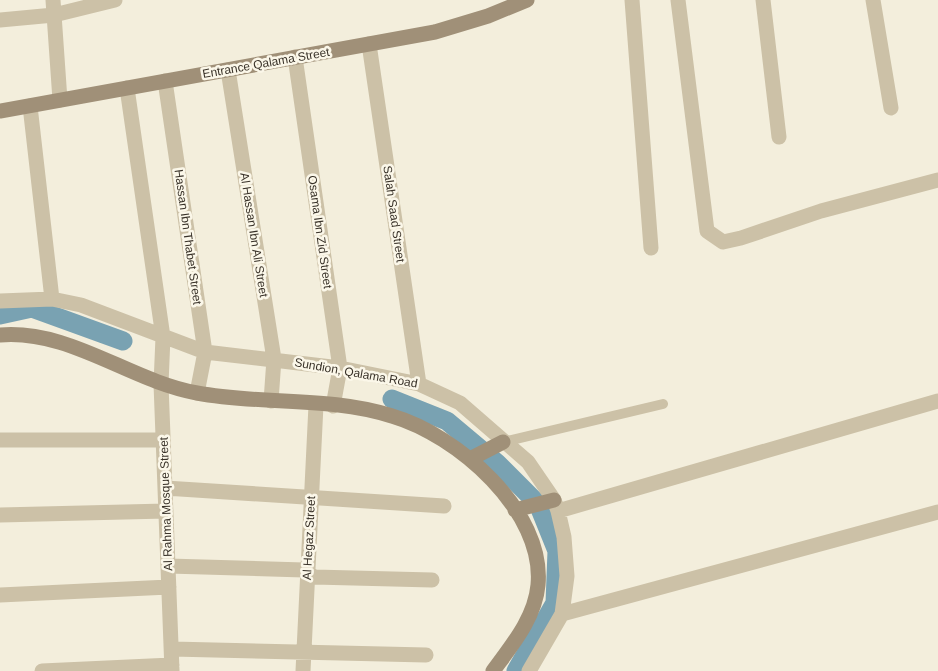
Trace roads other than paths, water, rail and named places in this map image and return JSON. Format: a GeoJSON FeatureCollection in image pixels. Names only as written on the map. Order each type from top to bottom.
{"type":"FeatureCollection","features":[{"type":"Feature","properties":{"kind":"street"},"geometry":{"type":"LineString","coordinates":[[0,20],[53,7],[115,0]]}},
{"type":"Feature","properties":{"kind":"street","name":"Entrance Qalama Street"},"geometry":{"type":"LineString","coordinates":[[0,111],[435,32],[488,16],[527,0]]}},
{"type":"Feature","properties":{"kind":"street"},"geometry":{"type":"LineString","coordinates":[[632,0],[651,248]]}},
{"type":"Feature","properties":{"kind":"street"},"geometry":{"type":"LineString","coordinates":[[678,0],[707,231],[724,242],[821,212],[938,180]]}},
{"type":"Feature","properties":{"kind":"street"},"geometry":{"type":"LineString","coordinates":[[763,0],[779,137]]}},
{"type":"Feature","properties":{"kind":"street"},"geometry":{"type":"LineString","coordinates":[[873,0],[891,108]]}},
{"type":"Feature","properties":{"kind":"street"},"geometry":{"type":"LineString","coordinates":[[53,7],[60,100]]}},
{"type":"Feature","properties":{"kind":"street","name":"Salah Saad Street"},"geometry":{"type":"LineString","coordinates":[[369,44],[419,384]]}},
{"type":"Feature","properties":{"kind":"street","name":"Osama Ibn Zid Street"},"geometry":{"type":"LineString","coordinates":[[295,58],[340,368],[333,406]]}},
{"type":"Feature","properties":{"kind":"street","name":"Al Hassan Ibn Ali Street"},"geometry":{"type":"LineString","coordinates":[[228,70],[274,359],[271,401]]}},
{"type":"Feature","properties":{"kind":"street","name":"Hassan Ibn Thabet Street"},"geometry":{"type":"LineString","coordinates":[[165,81],[205,352],[198,393]]}},
{"type":"Feature","properties":{"kind":"street","name":"Al Rahma Mosque Street"},"geometry":{"type":"LineString","coordinates":[[127,88],[163,337],[161,384],[172,668]]}},
{"type":"Feature","properties":{"kind":"street"},"geometry":{"type":"LineString","coordinates":[[30,106],[52,299]]}},
{"type":"Feature","properties":{"kind":"street","name":"Sundion, Qalama Road"},"geometry":{"type":"LineString","coordinates":[[0,301],[52,299],[81,305],[205,352],[340,368],[419,384],[460,403],[528,462],[556,506],[564,537],[567,576],[562,614],[529,671]]}},
{"type":"Feature","properties":{"kind":"street"},"geometry":{"type":"LineString","coordinates":[[0,335],[48,337],[161,384],[198,393],[354,407],[393,416],[429,431],[470,459],[492,479],[515,510],[532,541],[537,559],[538,585],[532,612],[493,671]]}},
{"type":"Feature","properties":{"kind":"street"},"geometry":{"type":"LineString","coordinates":[[515,510],[556,506],[938,401]]}},
{"type":"Feature","properties":{"kind":"street","name":"Al Hegaz Street"},"geometry":{"type":"LineString","coordinates":[[303,671],[316,405]]}},
{"type":"Feature","properties":{"kind":"street"},"geometry":{"type":"LineString","coordinates":[[0,440],[164,440]]}},
{"type":"Feature","properties":{"kind":"street"},"geometry":{"type":"LineString","coordinates":[[470,459],[503,442]]}},
{"type":"Feature","properties":{"kind":"street"},"geometry":{"type":"LineString","coordinates":[[165,488],[444,506]]}},
{"type":"Feature","properties":{"kind":"street"},"geometry":{"type":"LineString","coordinates":[[0,515],[166,512]]}},
{"type":"Feature","properties":{"kind":"street"},"geometry":{"type":"LineString","coordinates":[[562,614],[938,512]]}},
{"type":"Feature","properties":{"kind":"street"},"geometry":{"type":"LineString","coordinates":[[168,566],[304,570],[314,577],[432,580]]}},
{"type":"Feature","properties":{"kind":"street"},"geometry":{"type":"LineString","coordinates":[[0,595],[169,587]]}},
{"type":"Feature","properties":{"kind":"street"},"geometry":{"type":"LineString","coordinates":[[172,649],[426,655]]}},
{"type":"Feature","properties":{"kind":"street"},"geometry":{"type":"LineString","coordinates":[[42,671],[172,668]]}},
{"type":"Feature","properties":{"kind":"lane"},"geometry":{"type":"LineString","coordinates":[[503,442],[663,404]]}},
{"type":"Feature","properties":{"kind":"waterway"},"geometry":{"type":"LineString","coordinates":[[0,315],[32,308],[123,341]]}},
{"type":"Feature","properties":{"kind":"waterway"},"geometry":{"type":"LineString","coordinates":[[392,399],[447,421],[497,463],[538,504],[557,551],[555,603],[516,671]]}}]}
